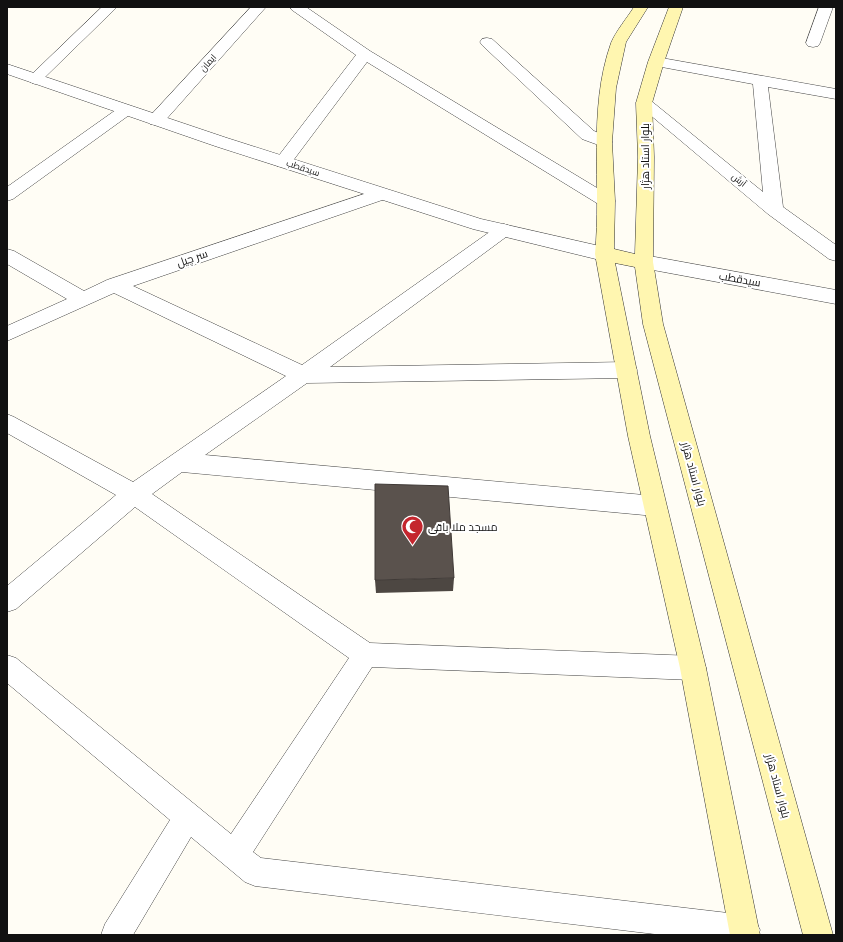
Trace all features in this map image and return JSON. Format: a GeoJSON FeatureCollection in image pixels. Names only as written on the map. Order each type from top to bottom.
{"type":"FeatureCollection","features":[{"type":"Feature","properties":{"kind":"main road"},"geometry":{"type":"LineString","coordinates":[[641,7],[619,42],[608,88],[604,142],[606,201],[606,234],[604,254],[639,436],[693,668],[745,933]]}},
{"type":"Feature","properties":{"kind":"main road","name":"بلوار استاد هژار"},"geometry":{"type":"LineString","coordinates":[[676,7],[656,62],[644,103],[646,157],[644,262],[653,324],[818,935]]}},
{"type":"Feature","properties":{"kind":"main road"},"geometry":{"type":"LineString","coordinates":[[604,254],[644,262]]}},
{"type":"Feature","properties":{"kind":"street"},"geometry":{"type":"LineString","coordinates":[[35,79],[110,7]]}},
{"type":"Feature","properties":{"kind":"street","name":"ایمان"},"geometry":{"type":"LineString","coordinates":[[156,120],[259,7]]}},
{"type":"Feature","properties":{"kind":"street"},"geometry":{"type":"LineString","coordinates":[[297,7],[365,54],[606,201]]}},
{"type":"Feature","properties":{"kind":"street"},"geometry":{"type":"LineString","coordinates":[[813,43],[826,7]]}},
{"type":"Feature","properties":{"kind":"street"},"geometry":{"type":"LineString","coordinates":[[487,42],[588,135],[604,142]]}},
{"type":"Feature","properties":{"kind":"street"},"geometry":{"type":"LineString","coordinates":[[283,162],[365,54]]}},
{"type":"Feature","properties":{"kind":"street"},"geometry":{"type":"LineString","coordinates":[[656,62],[836,94]]}},
{"type":"Feature","properties":{"kind":"street","name":"سیدقطب"},"geometry":{"type":"LineString","coordinates":[[7,69],[283,162],[479,225],[604,254]]}},
{"type":"Feature","properties":{"kind":"street"},"geometry":{"type":"LineString","coordinates":[[760,81],[774,210]]}},
{"type":"Feature","properties":{"kind":"street","name":"آرش"},"geometry":{"type":"LineString","coordinates":[[644,103],[774,210],[836,254]]}},
{"type":"Feature","properties":{"kind":"street"},"geometry":{"type":"LineString","coordinates":[[7,194],[126,110]]}},
{"type":"Feature","properties":{"kind":"street","name":"سر چیل"},"geometry":{"type":"LineString","coordinates":[[7,334],[114,285],[382,194]]}},
{"type":"Feature","properties":{"kind":"street"},"geometry":{"type":"LineString","coordinates":[[7,601],[134,494],[303,375],[504,230]]}},
{"type":"Feature","properties":{"kind":"street"},"geometry":{"type":"LineString","coordinates":[[7,256],[83,299]]}},
{"type":"Feature","properties":{"kind":"street","name":"سیدقطب"},"geometry":{"type":"LineString","coordinates":[[644,262],[836,297]]}},
{"type":"Feature","properties":{"kind":"street"},"geometry":{"type":"LineString","coordinates":[[114,285],[303,375],[627,370]]}},
{"type":"Feature","properties":{"kind":"street"},"geometry":{"type":"LineString","coordinates":[[7,423],[134,494],[366,655],[693,668]]}},
{"type":"Feature","properties":{"kind":"street"},"geometry":{"type":"LineString","coordinates":[[178,462],[655,506]]}},
{"type":"Feature","properties":{"kind":"street"},"geometry":{"type":"LineString","coordinates":[[234,855],[366,655]]}},
{"type":"Feature","properties":{"kind":"street"},"geometry":{"type":"LineString","coordinates":[[7,667],[255,872],[745,933]]}},
{"type":"Feature","properties":{"kind":"street"},"geometry":{"type":"LineString","coordinates":[[116,935],[188,817]]}},
{"type":"Feature","properties":{"kind":"building","name":"مسجد ملا باقی"},"geometry":{"type":"Polygon","coordinates":[[[375,484],[448,486],[454,578],[375,580],[375,484]]]}},
{"type":"Feature","properties":{"kind":"place","name":"مسجد ملا باقی"},"geometry":{"type":"Point","coordinates":[413,546]}}]}
